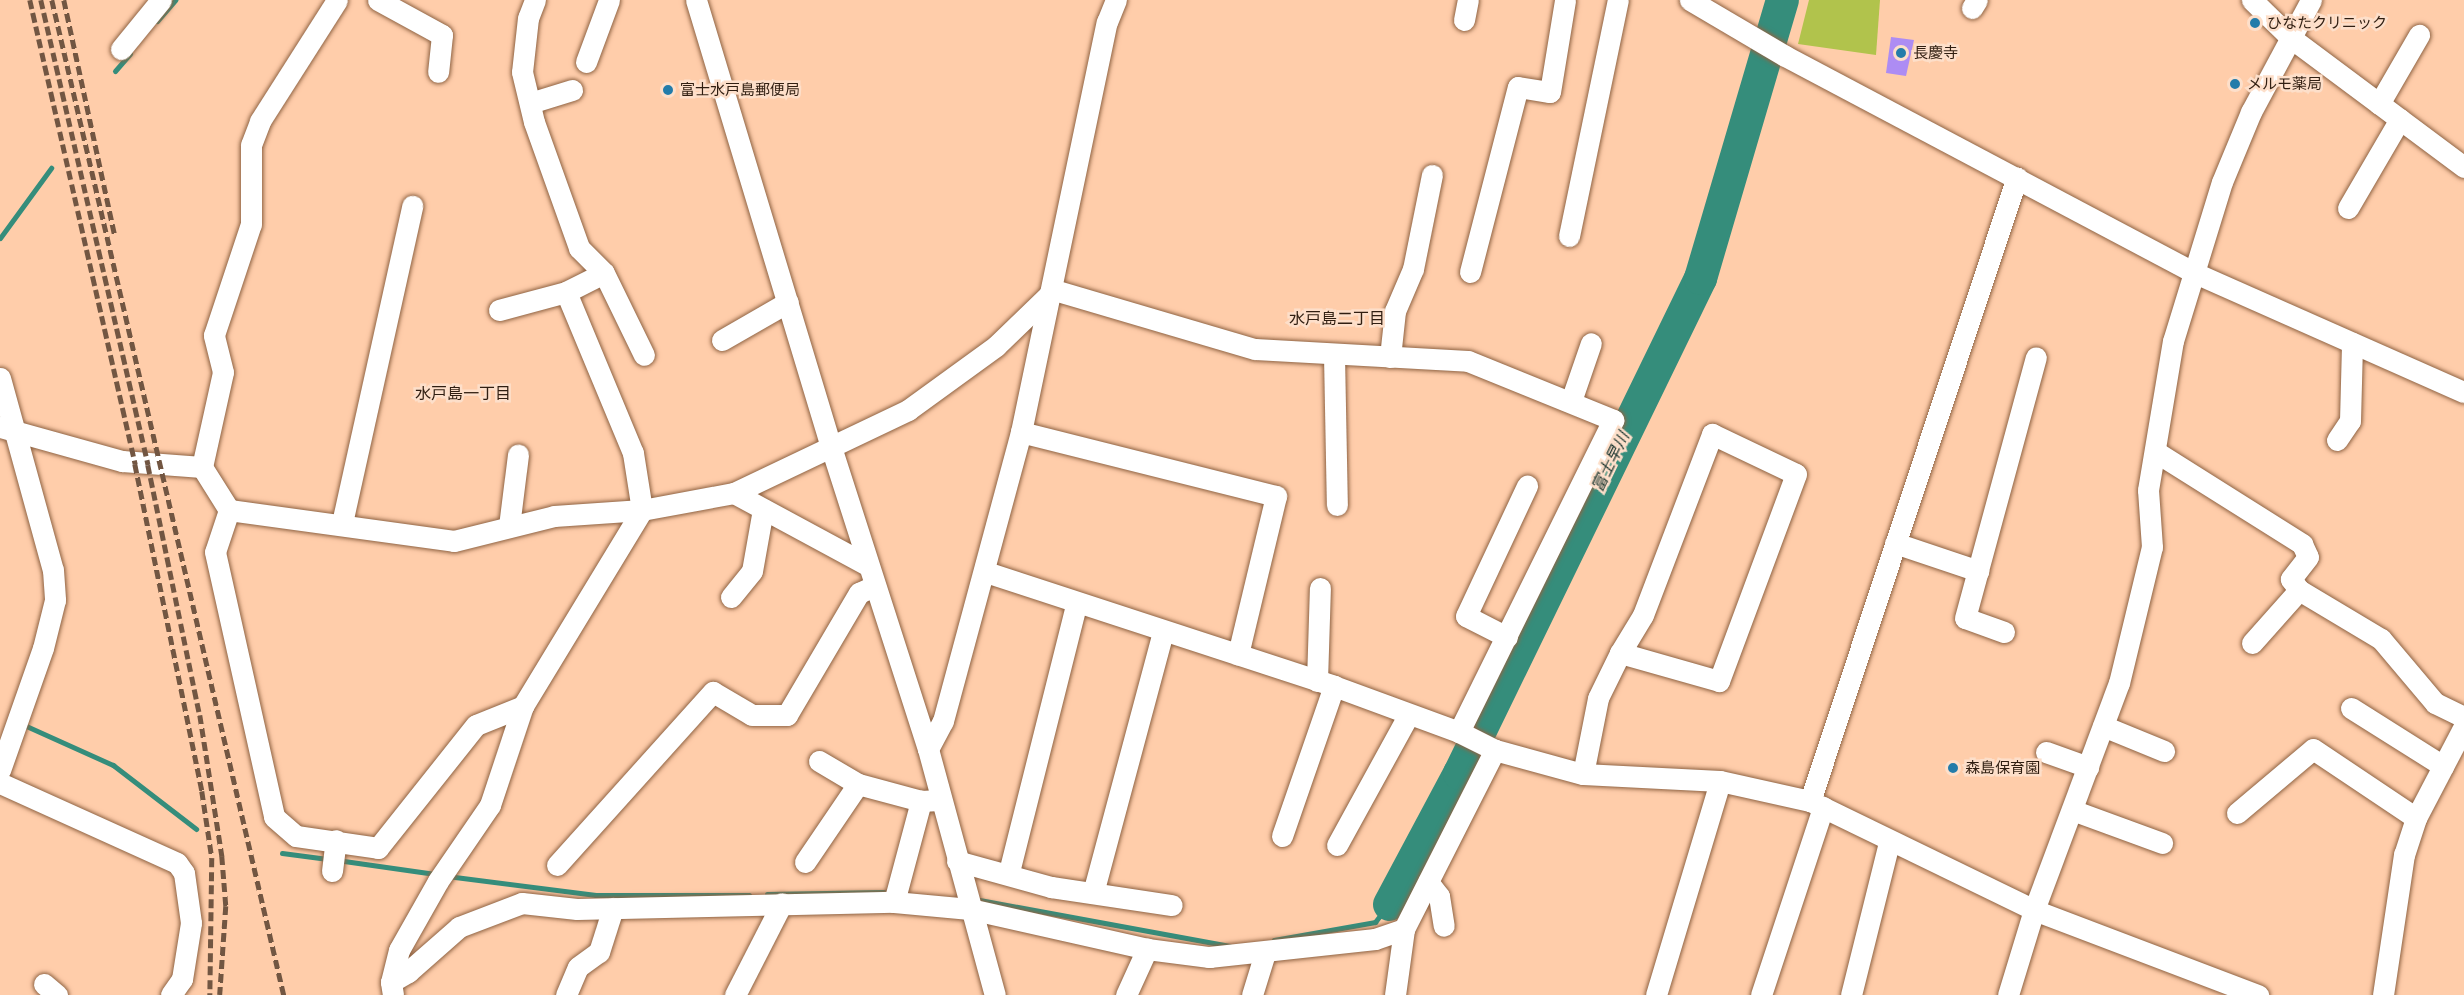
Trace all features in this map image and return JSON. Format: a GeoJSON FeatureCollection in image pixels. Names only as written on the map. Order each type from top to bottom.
{"type":"FeatureCollection","features":[{"type":"Feature","properties":{"kind":"street"},"geometry":{"type":"LineString","coordinates":[[121,49],[160,0]]}},
{"type":"Feature","properties":{"kind":"street"},"geometry":{"type":"LineString","coordinates":[[229,510],[202,467],[223,372],[214,334],[251,224],[251,145],[260,121],[337,0]]}},
{"type":"Feature","properties":{"kind":"street"},"geometry":{"type":"LineString","coordinates":[[378,0],[442,35],[438,72]]}},
{"type":"Feature","properties":{"kind":"street"},"geometry":{"type":"LineString","coordinates":[[535,0],[528,18],[522,72],[530,103],[579,248],[604,273],[644,355]]}},
{"type":"Feature","properties":{"kind":"street"},"geometry":{"type":"LineString","coordinates":[[586,62],[609,0]]}},
{"type":"Feature","properties":{"kind":"street"},"geometry":{"type":"LineString","coordinates":[[696,0],[867,565],[928,749],[930,801],[957,861],[995,995]]}},
{"type":"Feature","properties":{"kind":"street"},"geometry":{"type":"LineString","coordinates":[[928,749],[943,721],[986,572],[1022,432],[1054,290],[1107,22],[1116,0]]}},
{"type":"Feature","properties":{"kind":"street"},"geometry":{"type":"LineString","coordinates":[[1470,272],[1518,87],[1550,92],[1565,0]]}},
{"type":"Feature","properties":{"kind":"street"},"geometry":{"type":"LineString","coordinates":[[1569,236],[1618,0]]}},
{"type":"Feature","properties":{"kind":"street"},"geometry":{"type":"LineString","coordinates":[[1690,0],[1713,6],[1759,41],[1785,56],[2195,273],[2464,392]]}},
{"type":"Feature","properties":{"kind":"street"},"geometry":{"type":"LineString","coordinates":[[2252,0],[2291,38],[2464,167]]}},
{"type":"Feature","properties":{"kind":"street"},"geometry":{"type":"LineString","coordinates":[[2008,995],[2034,910],[2120,683],[2152,548],[2148,490],[2173,341],[2222,182],[2251,112],[2311,0]]}},
{"type":"Feature","properties":{"kind":"street"},"geometry":{"type":"LineString","coordinates":[[2379,104],[2419,35]]}},
{"type":"Feature","properties":{"kind":"street"},"geometry":{"type":"LineString","coordinates":[[530,103],[572,90]]}},
{"type":"Feature","properties":{"kind":"street"},"geometry":{"type":"LineString","coordinates":[[2348,208],[2400,119]]}},
{"type":"Feature","properties":{"kind":"street"},"geometry":{"type":"LineString","coordinates":[[1390,357],[1395,311],[1413,269],[1432,175]]}},
{"type":"Feature","properties":{"kind":"street"},"geometry":{"type":"LineString","coordinates":[[1761,995],[1894,543],[2017,177]]}},
{"type":"Feature","properties":{"kind":"street"},"geometry":{"type":"LineString","coordinates":[[342,523],[412,206]]}},
{"type":"Feature","properties":{"kind":"street"},"geometry":{"type":"LineString","coordinates":[[499,310],[566,292],[604,273]]}},
{"type":"Feature","properties":{"kind":"street"},"geometry":{"type":"LineString","coordinates":[[229,510],[342,523],[454,541],[554,516],[642,510],[734,494],[908,410],[996,346],[1054,290]]}},
{"type":"Feature","properties":{"kind":"street"},"geometry":{"type":"LineString","coordinates":[[1054,290],[1255,349],[1468,361],[1613,420],[1459,732]]}},
{"type":"Feature","properties":{"kind":"street"},"geometry":{"type":"LineString","coordinates":[[392,988],[399,950],[438,881],[490,805],[523,706],[642,510],[633,453],[566,292]]}},
{"type":"Feature","properties":{"kind":"street"},"geometry":{"type":"LineString","coordinates":[[722,340],[788,302]]}},
{"type":"Feature","properties":{"kind":"street"},"geometry":{"type":"LineString","coordinates":[[1571,401],[1591,343]]}},
{"type":"Feature","properties":{"kind":"street"},"geometry":{"type":"LineString","coordinates":[[2337,440],[2350,421],[2352,343]]}},
{"type":"Feature","properties":{"kind":"street"},"geometry":{"type":"LineString","coordinates":[[1334,355],[1337,505]]}},
{"type":"Feature","properties":{"kind":"street"},"geometry":{"type":"LineString","coordinates":[[2004,632],[1965,618],[2036,357]]}},
{"type":"Feature","properties":{"kind":"street"},"geometry":{"type":"LineString","coordinates":[[0,378],[7,429],[53,570],[55,600],[43,648],[10,726],[0,770]]}},
{"type":"Feature","properties":{"kind":"street"},"geometry":{"type":"LineString","coordinates":[[7,429],[122,461],[202,467]]}},
{"type":"Feature","properties":{"kind":"street"},"geometry":{"type":"LineString","coordinates":[[1022,432],[1275,496],[1238,654]]}},
{"type":"Feature","properties":{"kind":"street"},"geometry":{"type":"LineString","coordinates":[[1583,774],[1598,698],[1620,653],[1643,615],[1712,435],[1796,474],[1719,681],[1620,653]]}},
{"type":"Feature","properties":{"kind":"street"},"geometry":{"type":"LineString","coordinates":[[2156,452],[2302,544],[2308,557],[2291,579],[2299,590],[2381,639],[2435,703],[2464,717]]}},
{"type":"Feature","properties":{"kind":"street"},"geometry":{"type":"LineString","coordinates":[[509,526],[518,455]]}},
{"type":"Feature","properties":{"kind":"street"},"geometry":{"type":"LineString","coordinates":[[1507,637],[1466,616],[1527,486]]}},
{"type":"Feature","properties":{"kind":"street"},"geometry":{"type":"LineString","coordinates":[[734,494],[867,565]]}},
{"type":"Feature","properties":{"kind":"street"},"geometry":{"type":"LineString","coordinates":[[731,597],[752,571],[763,509]]}},
{"type":"Feature","properties":{"kind":"street"},"geometry":{"type":"LineString","coordinates":[[229,510],[215,552],[274,817],[296,836],[334,857],[378,848],[476,725],[523,706]]}},
{"type":"Feature","properties":{"kind":"street"},"geometry":{"type":"LineString","coordinates":[[1894,543],[1978,571]]}},
{"type":"Feature","properties":{"kind":"street"},"geometry":{"type":"LineString","coordinates":[[986,572],[1326,684],[1459,732],[1495,750],[1583,774],[1720,781],[1817,804],[1889,843],[2034,910],[2222,987],[2258,995]]}},
{"type":"Feature","properties":{"kind":"street"},"geometry":{"type":"LineString","coordinates":[[557,865],[713,692],[752,715],[787,715],[859,593],[874,586]]}},
{"type":"Feature","properties":{"kind":"street"},"geometry":{"type":"LineString","coordinates":[[1282,836],[1326,684],[1320,588]]}},
{"type":"Feature","properties":{"kind":"street"},"geometry":{"type":"LineString","coordinates":[[2252,643],[2299,590]]}},
{"type":"Feature","properties":{"kind":"street"},"geometry":{"type":"LineString","coordinates":[[1009,872],[1077,602]]}},
{"type":"Feature","properties":{"kind":"street"},"geometry":{"type":"LineString","coordinates":[[1093,893],[1163,632]]}},
{"type":"Feature","properties":{"kind":"street"},"geometry":{"type":"LineString","coordinates":[[2351,708],[2443,766]]}},
{"type":"Feature","properties":{"kind":"street"},"geometry":{"type":"LineString","coordinates":[[1337,845],[1409,714]]}},
{"type":"Feature","properties":{"kind":"street"},"geometry":{"type":"LineString","coordinates":[[2103,726],[2164,751]]}},
{"type":"Feature","properties":{"kind":"street"},"geometry":{"type":"LineString","coordinates":[[2383,995],[2404,855],[2416,818],[2464,726]]}},
{"type":"Feature","properties":{"kind":"street"},"geometry":{"type":"LineString","coordinates":[[2237,813],[2313,749],[2416,818]]}},
{"type":"Feature","properties":{"kind":"street"},"geometry":{"type":"LineString","coordinates":[[1395,995],[1404,929],[1495,750]]}},
{"type":"Feature","properties":{"kind":"street"},"geometry":{"type":"LineString","coordinates":[[2046,752],[2088,767]]}},
{"type":"Feature","properties":{"kind":"street"},"geometry":{"type":"LineString","coordinates":[[819,761],[858,784],[930,801]]}},
{"type":"Feature","properties":{"kind":"street"},"geometry":{"type":"LineString","coordinates":[[1656,995],[1720,781]]}},
{"type":"Feature","properties":{"kind":"street"},"geometry":{"type":"LineString","coordinates":[[0,783],[177,863],[184,873],[191,923],[182,979],[171,995]]}},
{"type":"Feature","properties":{"kind":"street"},"geometry":{"type":"LineString","coordinates":[[805,862],[858,784]]}},
{"type":"Feature","properties":{"kind":"street"},"geometry":{"type":"LineString","coordinates":[[896,892],[930,801]]}},
{"type":"Feature","properties":{"kind":"street"},"geometry":{"type":"LineString","coordinates":[[2072,810],[2162,843]]}},
{"type":"Feature","properties":{"kind":"street"},"geometry":{"type":"LineString","coordinates":[[1851,995],[1889,843]]}},
{"type":"Feature","properties":{"kind":"street"},"geometry":{"type":"LineString","coordinates":[[957,861],[1009,872],[1051,887],[1172,904]]}},
{"type":"Feature","properties":{"kind":"street"},"geometry":{"type":"LineString","coordinates":[[1428,882],[1439,896],[1444,926]]}},
{"type":"Feature","properties":{"kind":"street"},"geometry":{"type":"LineString","coordinates":[[392,988],[459,927],[522,903],[613,908],[782,903],[896,892],[968,899],[1147,950],[1209,957],[1265,953],[1375,939],[1404,929]]}},
{"type":"Feature","properties":{"kind":"street"},"geometry":{"type":"LineString","coordinates":[[735,995],[782,903]]}},
{"type":"Feature","properties":{"kind":"street"},"geometry":{"type":"LineString","coordinates":[[566,995],[578,967],[599,952],[613,908]]}},
{"type":"Feature","properties":{"kind":"street"},"geometry":{"type":"LineString","coordinates":[[1126,995],[1147,950]]}},
{"type":"Feature","properties":{"kind":"street"},"geometry":{"type":"LineString","coordinates":[[1252,995],[1265,953]]}},
{"type":"Feature","properties":{"kind":"green space"},"geometry":{"type":"Polygon","coordinates":[[[1809,0],[1880,0],[1876,55],[1798,44],[1809,0]]]}},
{"type":"Feature","properties":{"kind":"building","name":"長慶寺"},"geometry":{"type":"Polygon","coordinates":[[[1891,37],[1914,40],[1906,76],[1886,73],[1891,37]]]}},
{"type":"Feature","properties":{"kind":"waterway"},"geometry":{"type":"LineString","coordinates":[[157,21],[175,0]]}},
{"type":"Feature","properties":{"kind":"waterway","name":"富士早川"},"geometry":{"type":"LineString","coordinates":[[1389,904],[1459,773],[1700,278],[1782,0]]}},
{"type":"Feature","properties":{"kind":"waterway"},"geometry":{"type":"LineString","coordinates":[[115,71],[130,54]]}},
{"type":"Feature","properties":{"kind":"waterway"},"geometry":{"type":"LineString","coordinates":[[0,238],[51,168]]}},
{"type":"Feature","properties":{"kind":"waterway"},"geometry":{"type":"LineString","coordinates":[[24,725],[113,765],[196,829]]}},
{"type":"Feature","properties":{"kind":"waterway"},"geometry":{"type":"LineString","coordinates":[[282,853],[328,859]]}},
{"type":"Feature","properties":{"kind":"waterway"},"geometry":{"type":"LineString","coordinates":[[337,860],[435,874]]}},
{"type":"Feature","properties":{"kind":"waterway"},"geometry":{"type":"LineString","coordinates":[[447,876],[596,895],[749,895]]}},
{"type":"Feature","properties":{"kind":"waterway"},"geometry":{"type":"LineString","coordinates":[[767,894],[884,892]]}},
{"type":"Feature","properties":{"kind":"waterway"},"geometry":{"type":"LineString","coordinates":[[974,899],[1230,946]]}},
{"type":"Feature","properties":{"kind":"waterway"},"geometry":{"type":"LineString","coordinates":[[1274,940],[1375,922],[1389,904]]}},
{"type":"Feature","properties":{"kind":"railway"},"geometry":{"type":"LineString","coordinates":[[30,0],[135,464],[202,791],[212,858],[210,995]]}},
{"type":"Feature","properties":{"kind":"railway"},"geometry":{"type":"LineString","coordinates":[[41,0],[148,465],[200,715],[222,856],[226,906],[220,995]]}},
{"type":"Feature","properties":{"kind":"railway"},"geometry":{"type":"LineString","coordinates":[[52,0],[284,995]]}},
{"type":"Feature","properties":{"kind":"railway"},"geometry":{"type":"LineString","coordinates":[[64,0],[115,235]]}},
{"type":"Feature","properties":{"kind":"place","name":"ひなたクリニック"},"geometry":{"type":"Point","coordinates":[2255,23]}},
{"type":"Feature","properties":{"kind":"place","name":"長慶寺"},"geometry":{"type":"Point","coordinates":[1901,53]}},
{"type":"Feature","properties":{"kind":"place","name":"メルモ薬局"},"geometry":{"type":"Point","coordinates":[2235,84]}},
{"type":"Feature","properties":{"kind":"place","name":"富士水戸島郵便局"},"geometry":{"type":"Point","coordinates":[668,90]}},
{"type":"Feature","properties":{"kind":"place","name":"森島保育園"},"geometry":{"type":"Point","coordinates":[1953,768]}},
{"type":"Feature","properties":{"kind":"district","name":"水戸島二丁目"},"geometry":{"type":"Point","coordinates":[1337,319]}},
{"type":"Feature","properties":{"kind":"district","name":"水戸島一丁目"},"geometry":{"type":"Point","coordinates":[463,394]}}]}
